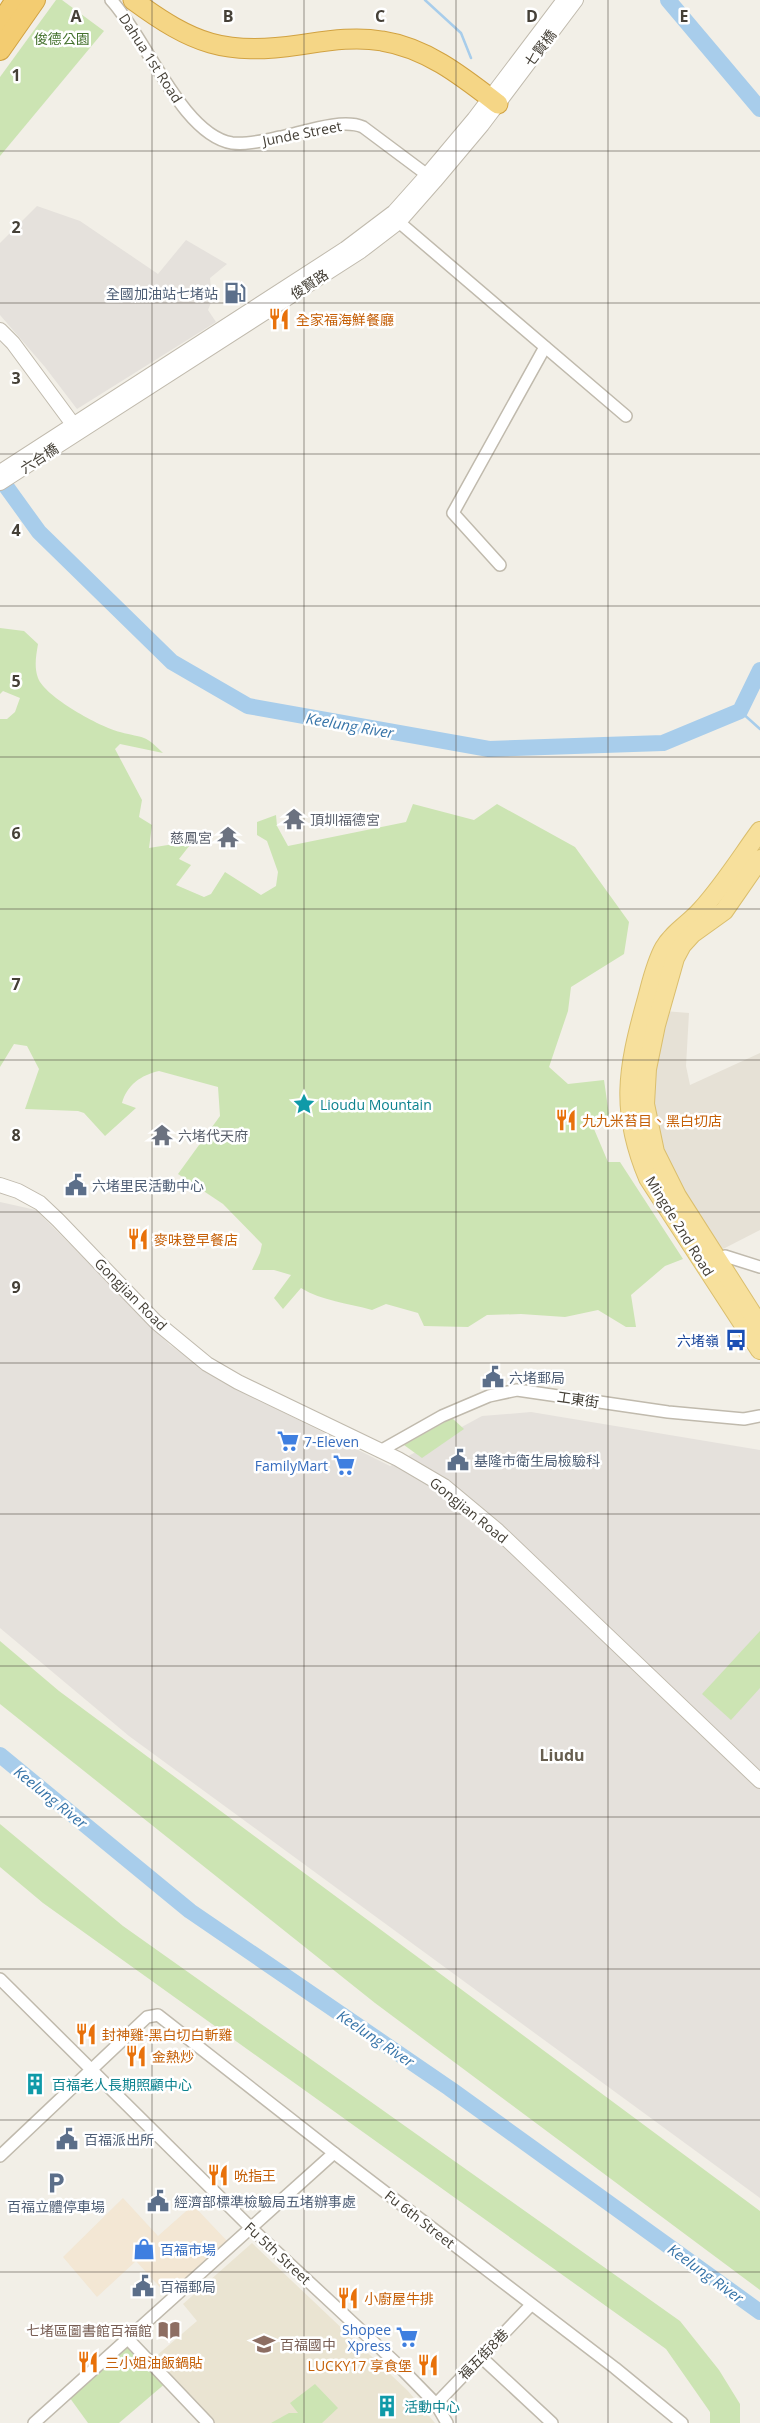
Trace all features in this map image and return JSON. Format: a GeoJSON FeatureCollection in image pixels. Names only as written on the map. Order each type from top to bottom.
{"type":"FeatureCollection","features":[{"type":"Feature","properties":{"kind":"highway"},"geometry":{"type":"LineString","coordinates":[[0,24],[16,0]]}},
{"type":"Feature","properties":{"kind":"highway"},"geometry":{"type":"LineString","coordinates":[[0,50],[35,0]]}},
{"type":"Feature","properties":{"kind":"highway"},"geometry":{"type":"LineString","coordinates":[[133,0],[190,37],[231,49],[282,48],[338,39],[374,40],[401,45],[423,53],[494,96]]}},
{"type":"Feature","properties":{"kind":"main road","name":"Mingde 2nd Road"},"geometry":{"type":"LineString","coordinates":[[760,831],[701,910],[664,947],[657,963],[639,1029],[630,1077],[628,1102],[630,1124],[637,1151],[648,1178],[760,1350]]}},
{"type":"Feature","properties":{"kind":"main road","name":"Mingde 2nd Road"},"geometry":{"type":"LineString","coordinates":[[760,858],[724,911],[692,934],[682,945],[675,958],[656,1025],[647,1069],[645,1104],[655,1152],[677,1196],[760,1326]]}},
{"type":"Feature","properties":{"kind":"street","name":"Dahua 1st Road"},"geometry":{"type":"LineString","coordinates":[[111,0],[129,22],[189,116]]}},
{"type":"Feature","properties":{"kind":"street","name":"七賢橋"},"geometry":{"type":"LineString","coordinates":[[494,96],[564,0]]}},
{"type":"Feature","properties":{"kind":"street","name":"七賢橋"},"geometry":{"type":"LineString","coordinates":[[494,96],[576,0]]}},
{"type":"Feature","properties":{"kind":"street","name":"俊賢路"},"geometry":{"type":"LineString","coordinates":[[76,428],[147,382],[362,251],[431,178],[494,96]]}},
{"type":"Feature","properties":{"kind":"street","name":"Junde Street"},"geometry":{"type":"LineString","coordinates":[[189,116],[220,139],[241,143],[337,125],[356,124],[363,127],[431,178]]}},
{"type":"Feature","properties":{"kind":"street"},"geometry":{"type":"LineString","coordinates":[[395,218],[626,416]]}},
{"type":"Feature","properties":{"kind":"street"},"geometry":{"type":"LineString","coordinates":[[0,330],[13,343],[76,428]]}},
{"type":"Feature","properties":{"kind":"street"},"geometry":{"type":"LineString","coordinates":[[500,564],[454,513],[545,347]]}},
{"type":"Feature","properties":{"kind":"street","name":"六合橋"},"geometry":{"type":"LineString","coordinates":[[0,472],[76,428]]}},
{"type":"Feature","properties":{"kind":"street","name":"六合橋"},"geometry":{"type":"LineString","coordinates":[[0,483],[76,428]]}},
{"type":"Feature","properties":{"kind":"street","name":"Gongjian Road"},"geometry":{"type":"LineString","coordinates":[[0,1185],[18,1191],[40,1204],[58,1220],[156,1322],[207,1364],[238,1382],[437,1481],[484,1518],[760,1780]]}},
{"type":"Feature","properties":{"kind":"street"},"geometry":{"type":"LineString","coordinates":[[725,1256],[760,1267]]}},
{"type":"Feature","properties":{"kind":"street","name":"工東街"},"geometry":{"type":"LineString","coordinates":[[380,1451],[442,1416],[489,1396],[517,1390],[668,1412],[744,1419],[760,1416]]}},
{"type":"Feature","properties":{"kind":"street","name":"Fu 5th Street"},"geometry":{"type":"LineString","coordinates":[[0,1979],[92,2068],[251,2228],[395,2362],[436,2404],[447,2423]]}},
{"type":"Feature","properties":{"kind":"street","name":"Fu 6th Street"},"geometry":{"type":"LineString","coordinates":[[92,2068],[147,2017],[158,2015],[334,2153],[615,2368],[682,2423]]}},
{"type":"Feature","properties":{"kind":"street"},"geometry":{"type":"LineString","coordinates":[[0,2156],[92,2068]]}},
{"type":"Feature","properties":{"kind":"street"},"geometry":{"type":"LineString","coordinates":[[34,2423],[334,2153]]}},
{"type":"Feature","properties":{"kind":"street","name":"福五街8巷"},"geometry":{"type":"LineString","coordinates":[[436,2404],[531,2305]]}},
{"type":"Feature","properties":{"kind":"street"},"geometry":{"type":"LineString","coordinates":[[128,2339],[208,2423]]}},
{"type":"Feature","properties":{"kind":"street"},"geometry":{"type":"LineString","coordinates":[[481,2357],[552,2423]]}},
{"type":"Feature","properties":{"kind":"shaded area"},"geometry":{"type":"Polygon","coordinates":[[[37,206],[80,221],[158,274],[186,240],[227,264],[210,278],[212,300],[208,310],[216,322],[77,409],[45,367],[0,315],[0,243],[37,206]]]}},
{"type":"Feature","properties":{"kind":"shaded area"},"geometry":{"type":"Polygon","coordinates":[[[664,1011],[689,1013],[686,1066],[690,1085],[760,1053],[760,1230],[721,1250],[670,1172],[656,1134],[653,1081],[664,1011]]]}},
{"type":"Feature","properties":{"kind":"shaded area"},"geometry":{"type":"Polygon","coordinates":[[[0,1202],[36,1210],[170,1345],[221,1381],[390,1466],[482,1416],[531,1412],[760,1450],[760,2198],[129,1736],[0,1628],[0,1202]]]}},
{"type":"Feature","properties":{"kind":"shaded area","name":"百福市場"},"geometry":{"type":"Polygon","coordinates":[[[123,2198],[158,2236],[193,2205],[227,2241],[167,2295],[136,2261],[97,2297],[63,2257],[123,2198]]]}},
{"type":"Feature","properties":{"kind":"shaded area","name":"百福國中"},"geometry":{"type":"Polygon","coordinates":[[[252,2243],[408,2391],[435,2423],[213,2423],[155,2357],[197,2321],[183,2304],[252,2243]]]}},
{"type":"Feature","properties":{"kind":"green space","name":"俊德公園"},"geometry":{"type":"Polygon","coordinates":[[[56,0],[62,0],[104,31],[0,156],[0,77],[56,0]]]}},
{"type":"Feature","properties":{"kind":"green space"},"geometry":{"type":"Polygon","coordinates":[[[0,628],[24,631],[38,644],[36,666],[38,678],[51,694],[87,718],[111,729],[147,739],[163,753],[120,744],[115,749],[142,800],[139,817],[152,825],[149,848],[193,841],[179,859],[191,865],[176,885],[204,897],[211,894],[225,872],[261,895],[276,886],[278,872],[267,841],[257,835],[257,822],[276,815],[277,826],[288,846],[406,822],[413,804],[474,820],[497,804],[575,847],[629,922],[624,954],[571,987],[568,1011],[549,1067],[568,1084],[604,1080],[609,1115],[594,1129],[608,1162],[620,1162],[683,1259],[665,1266],[631,1295],[636,1327],[626,1327],[598,1310],[565,1317],[521,1314],[487,1315],[468,1327],[424,1326],[418,1313],[386,1304],[372,1310],[326,1299],[301,1288],[283,1309],[274,1298],[291,1275],[274,1270],[252,1270],[262,1244],[223,1204],[178,1174],[220,1116],[218,1087],[159,1071],[146,1075],[131,1086],[122,1103],[136,1108],[105,1136],[84,1113],[78,1111],[25,1109],[39,1069],[27,1046],[14,1044],[0,1067],[0,719],[7,719],[15,712],[20,698],[3,691],[0,694],[0,628]]]}},
{"type":"Feature","properties":{"kind":"green space"},"geometry":{"type":"Polygon","coordinates":[[[452,1418],[464,1429],[422,1458],[404,1445],[452,1418]]]}},
{"type":"Feature","properties":{"kind":"green space"},"geometry":{"type":"Polygon","coordinates":[[[760,1631],[760,1688],[731,1720],[702,1694],[760,1631]]]}},
{"type":"Feature","properties":{"kind":"green space"},"geometry":{"type":"Polygon","coordinates":[[[0,1641],[59,1691],[760,2211],[760,2290],[375,2003],[0,1704],[0,1641]]]}},
{"type":"Feature","properties":{"kind":"green space"},"geometry":{"type":"Polygon","coordinates":[[[0,1824],[123,1926],[680,2321],[719,2370],[740,2404],[740,2423],[710,2423],[710,2412],[666,2349],[43,1903],[0,1867],[0,1824]]]}},
{"type":"Feature","properties":{"kind":"green space"},"geometry":{"type":"Polygon","coordinates":[[[128,2339],[167,2382],[119,2423],[88,2423],[67,2394],[128,2339]]]}},
{"type":"Feature","properties":{"kind":"green space"},"geometry":{"type":"Polygon","coordinates":[[[315,2384],[338,2408],[322,2423],[271,2423],[289,2413],[298,2413],[290,2403],[315,2384]]]}},
{"type":"Feature","properties":{"kind":"waterway"},"geometry":{"type":"LineString","coordinates":[[425,0],[461,33],[471,58]]}},
{"type":"Feature","properties":{"kind":"waterway","name":"Keelung River"},"geometry":{"type":"LineString","coordinates":[[668,0],[760,109]]}},
{"type":"Feature","properties":{"kind":"waterway","name":"Keelung River"},"geometry":{"type":"LineString","coordinates":[[0,478],[39,532],[172,662],[248,706],[489,749],[663,743],[740,711],[760,670]]}},
{"type":"Feature","properties":{"kind":"waterway"},"geometry":{"type":"LineString","coordinates":[[740,711],[760,729]]}},
{"type":"Feature","properties":{"kind":"waterway","name":"Keelung River"},"geometry":{"type":"LineString","coordinates":[[0,1755],[190,1911],[449,2088],[760,2312]]}},
{"type":"Feature","properties":{"kind":"place","name":"全國加油站七堵站"},"geometry":{"type":"Point","coordinates":[235,293]}},
{"type":"Feature","properties":{"kind":"place","name":"全家福海鮮餐廳"},"geometry":{"type":"Point","coordinates":[279,319]}},
{"type":"Feature","properties":{"kind":"place","name":"頂圳福德宮"},"geometry":{"type":"Point","coordinates":[294,819]}},
{"type":"Feature","properties":{"kind":"place","name":"慈鳳宮"},"geometry":{"type":"Point","coordinates":[228,837]}},
{"type":"Feature","properties":{"kind":"place","name":"Lioudu Mountain"},"geometry":{"type":"Point","coordinates":[304,1104]}},
{"type":"Feature","properties":{"kind":"place","name":"九九米苔目、黑白切店"},"geometry":{"type":"Point","coordinates":[566,1120]}},
{"type":"Feature","properties":{"kind":"place","name":"六堵代天府"},"geometry":{"type":"Point","coordinates":[162,1135]}},
{"type":"Feature","properties":{"kind":"place","name":"六堵里民活動中心"},"geometry":{"type":"Point","coordinates":[76,1185]}},
{"type":"Feature","properties":{"kind":"place","name":"麥味登早餐店"},"geometry":{"type":"Point","coordinates":[138,1239]}},
{"type":"Feature","properties":{"kind":"place","name":"六堵嶺"},"geometry":{"type":"Point","coordinates":[736,1340]}},
{"type":"Feature","properties":{"kind":"place","name":"六堵郵局"},"geometry":{"type":"Point","coordinates":[493,1377]}},
{"type":"Feature","properties":{"kind":"place","name":"7-Eleven"},"geometry":{"type":"Point","coordinates":[288,1441]}},
{"type":"Feature","properties":{"kind":"place","name":"基隆市衛生局檢驗科"},"geometry":{"type":"Point","coordinates":[458,1460]}},
{"type":"Feature","properties":{"kind":"place","name":"FamilyMart"},"geometry":{"type":"Point","coordinates":[344,1465]}},
{"type":"Feature","properties":{"kind":"place","name":"封神雞-黑白切白斬雞"},"geometry":{"type":"Point","coordinates":[86,2034]}},
{"type":"Feature","properties":{"kind":"place","name":"金熱炒"},"geometry":{"type":"Point","coordinates":[136,2056]}},
{"type":"Feature","properties":{"kind":"place","name":"百福老人長期照顧中心"},"geometry":{"type":"Point","coordinates":[35,2084]}},
{"type":"Feature","properties":{"kind":"place","name":"百福派出所"},"geometry":{"type":"Point","coordinates":[67,2139]}},
{"type":"Feature","properties":{"kind":"place","name":"吮指王"},"geometry":{"type":"Point","coordinates":[218,2175]}},
{"type":"Feature","properties":{"kind":"place","name":"百福立體停車場"},"geometry":{"type":"Point","coordinates":[56,2183]}},
{"type":"Feature","properties":{"kind":"place","name":"經濟部標準檢驗局五堵辦事處"},"geometry":{"type":"Point","coordinates":[158,2201]}},
{"type":"Feature","properties":{"kind":"place","name":"百福市場"},"geometry":{"type":"Point","coordinates":[144,2249]}},
{"type":"Feature","properties":{"kind":"place","name":"百福郵局"},"geometry":{"type":"Point","coordinates":[143,2286]}},
{"type":"Feature","properties":{"kind":"place","name":"小廚屋牛排"},"geometry":{"type":"Point","coordinates":[348,2298]}},
{"type":"Feature","properties":{"kind":"place","name":"七堵區圖書館百福館"},"geometry":{"type":"Point","coordinates":[169,2330]}},
{"type":"Feature","properties":{"kind":"place","name":"Shopee Xpress"},"geometry":{"type":"Point","coordinates":[407,2337]}},
{"type":"Feature","properties":{"kind":"place","name":"百福國中"},"geometry":{"type":"Point","coordinates":[264,2344]}},
{"type":"Feature","properties":{"kind":"place","name":"三小姐油飯鍋貼"},"geometry":{"type":"Point","coordinates":[88,2362]}},
{"type":"Feature","properties":{"kind":"place","name":"LUCKY17 享食堡"},"geometry":{"type":"Point","coordinates":[428,2365]}},
{"type":"Feature","properties":{"kind":"place","name":"活動中心"},"geometry":{"type":"Point","coordinates":[387,2406]}},
{"type":"Feature","properties":{"kind":"district","name":"Liudu"},"geometry":{"type":"Point","coordinates":[562,1755]}}]}
